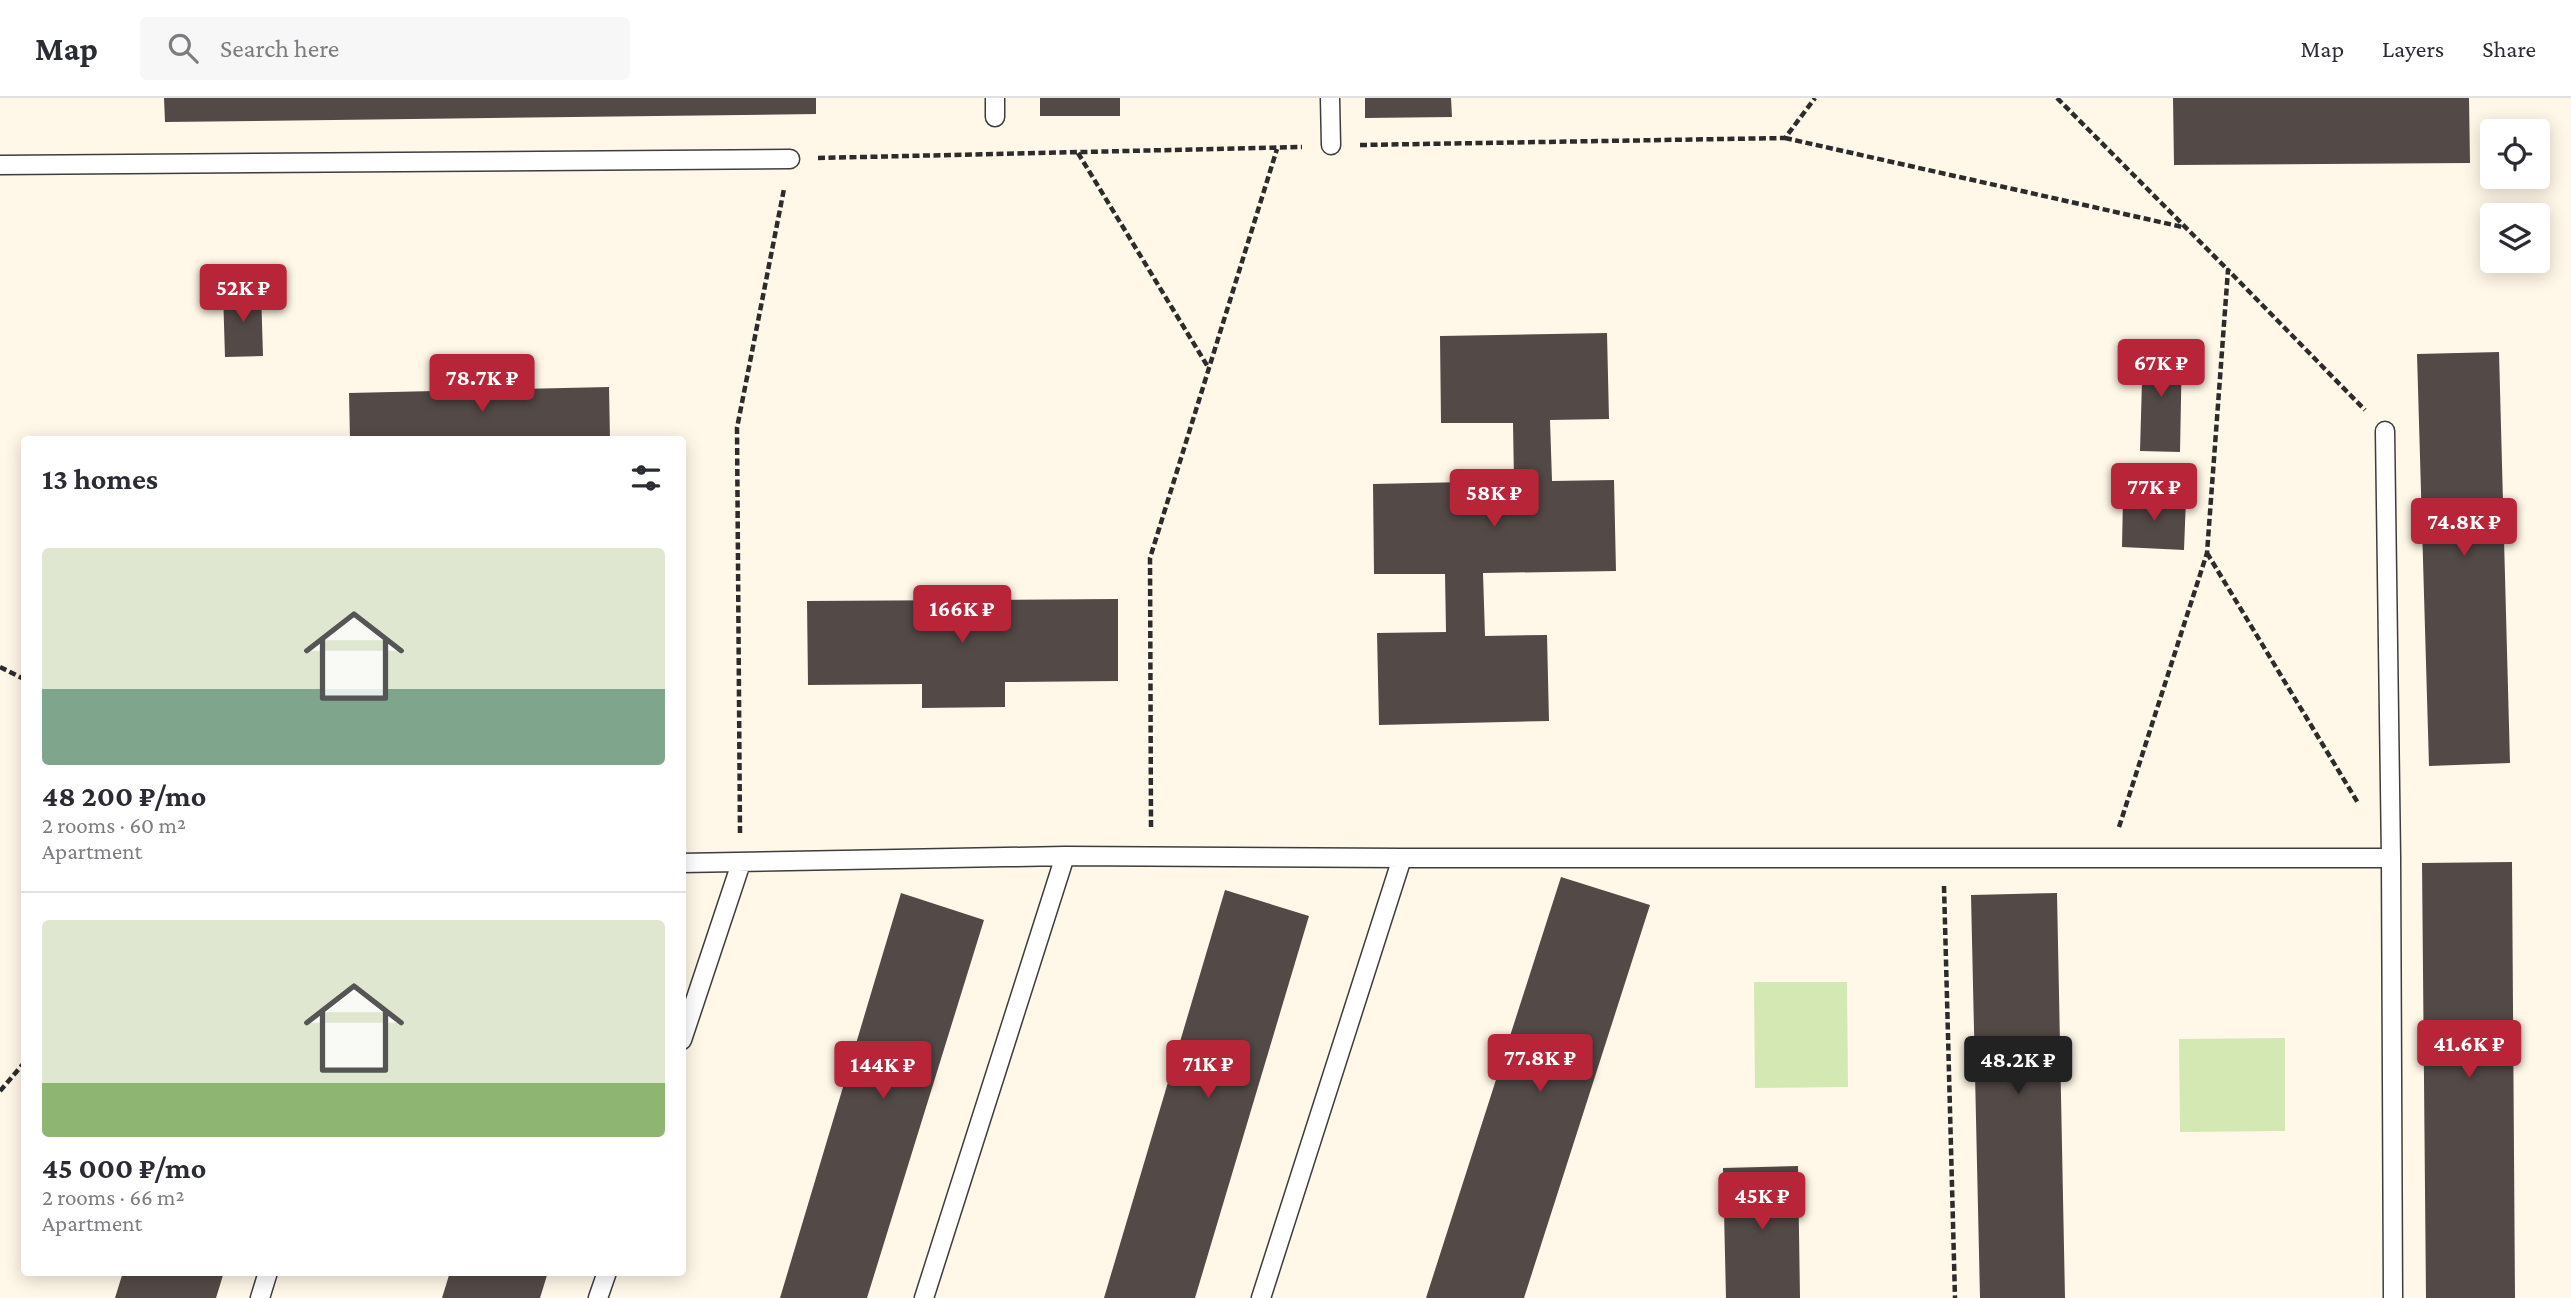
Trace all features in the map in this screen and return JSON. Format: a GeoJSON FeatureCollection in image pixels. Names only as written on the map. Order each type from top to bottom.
{"type":"FeatureCollection","features":[{"type":"Feature","properties":{"kind":"lane"},"geometry":{"type":"LineString","coordinates":[[995,98],[995,117]]}},
{"type":"Feature","properties":{"kind":"lane"},"geometry":{"type":"LineString","coordinates":[[1330,98],[1331,145]]}},
{"type":"Feature","properties":{"kind":"lane"},"geometry":{"type":"LineString","coordinates":[[0,165],[790,159]]}},
{"type":"Feature","properties":{"kind":"lane"},"geometry":{"type":"LineString","coordinates":[[2385,431],[2393,1298]]}},
{"type":"Feature","properties":{"kind":"lane"},"geometry":{"type":"LineString","coordinates":[[686,863],[1065,856],[2391,858]]}},
{"type":"Feature","properties":{"kind":"lane"},"geometry":{"type":"LineString","coordinates":[[924,1298],[1065,856]]}},
{"type":"Feature","properties":{"kind":"lane"},"geometry":{"type":"LineString","coordinates":[[1261,1298],[1402,858]]}},
{"type":"Feature","properties":{"kind":"lane"},"geometry":{"type":"LineString","coordinates":[[686,1028],[741,863]]}},
{"type":"Feature","properties":{"kind":"lane"},"geometry":{"type":"LineString","coordinates":[[260,1298],[267,1276]]}},
{"type":"Feature","properties":{"kind":"lane"},"geometry":{"type":"LineString","coordinates":[[598,1298],[606,1276]]}},
{"type":"Feature","properties":{"kind":"path"},"geometry":{"type":"LineString","coordinates":[[2057,98],[2385,431]]}},
{"type":"Feature","properties":{"kind":"path"},"geometry":{"type":"LineString","coordinates":[[1786,138],[2187,228]]}},
{"type":"Feature","properties":{"kind":"path"},"geometry":{"type":"LineString","coordinates":[[1151,856],[1150,558],[1277,149]]}},
{"type":"Feature","properties":{"kind":"path"},"geometry":{"type":"LineString","coordinates":[[1078,153],[1209,367]]}},
{"type":"Feature","properties":{"kind":"path"},"geometry":{"type":"LineString","coordinates":[[740,830],[737,428],[790,159]]}},
{"type":"Feature","properties":{"kind":"path"},"geometry":{"type":"LineString","coordinates":[[2109,858],[2207,553],[2228,270]]}},
{"type":"Feature","properties":{"kind":"path"},"geometry":{"type":"LineString","coordinates":[[2207,553],[2363,811]]}},
{"type":"Feature","properties":{"kind":"path"},"geometry":{"type":"LineString","coordinates":[[0,667],[21,678]]}},
{"type":"Feature","properties":{"kind":"path"},"geometry":{"type":"LineString","coordinates":[[1943,858],[1955,1298]]}},
{"type":"Feature","properties":{"kind":"path"},"geometry":{"type":"LineString","coordinates":[[0,1091],[21,1066]]}},
{"type":"Feature","properties":{"kind":"green space"},"geometry":{"type":"Polygon","coordinates":[[[1754,982],[1847,982],[1848,1087],[1755,1088],[1754,982]]]}},
{"type":"Feature","properties":{"kind":"green space"},"geometry":{"type":"Polygon","coordinates":[[[2285,1038],[2285,1131],[2180,1132],[2179,1039],[2285,1038]]]}},
{"type":"Feature","properties":{"kind":"building"},"geometry":{"type":"Polygon","coordinates":[[[164,98],[816,98],[816,114],[165,122],[164,98]]]}},
{"type":"Feature","properties":{"kind":"building"},"geometry":{"type":"Polygon","coordinates":[[[1040,98],[1120,98],[1120,116],[1040,116],[1040,98]]]}},
{"type":"Feature","properties":{"kind":"building"},"geometry":{"type":"Polygon","coordinates":[[[1365,98],[1451,98],[1452,117],[1365,118],[1365,98]]]}},
{"type":"Feature","properties":{"kind":"building"},"geometry":{"type":"Polygon","coordinates":[[[2173,98],[2469,98],[2470,163],[2174,165],[2173,98]]]}},
{"type":"Feature","properties":{"kind":"building"},"geometry":{"type":"Polygon","coordinates":[[[261,290],[263,356],[225,357],[223,292],[261,290]]]}},
{"type":"Feature","properties":{"kind":"building"},"geometry":{"type":"Polygon","coordinates":[[[1607,333],[1609,419],[1550,420],[1552,481],[1614,480],[1616,571],[1483,573],[1485,636],[1547,635],[1549,721],[1379,725],[1377,633],[1446,632],[1445,574],[1374,574],[1373,484],[1514,481],[1513,423],[1441,423],[1440,336],[1607,333]]]}},
{"type":"Feature","properties":{"kind":"building"},"geometry":{"type":"Polygon","coordinates":[[[2143,346],[2182,347],[2180,452],[2140,451],[2143,346]]]}},
{"type":"Feature","properties":{"kind":"building"},"geometry":{"type":"Polygon","coordinates":[[[2499,352],[2510,763],[2429,766],[2417,354],[2499,352]]]}},
{"type":"Feature","properties":{"kind":"building"},"geometry":{"type":"Polygon","coordinates":[[[609,387],[610,436],[350,436],[349,393],[609,387]]]}},
{"type":"Feature","properties":{"kind":"building"},"geometry":{"type":"Polygon","coordinates":[[[2123,497],[2186,499],[2184,550],[2122,547],[2123,497]]]}},
{"type":"Feature","properties":{"kind":"building"},"geometry":{"type":"Polygon","coordinates":[[[1118,599],[1118,681],[1005,682],[1005,707],[922,708],[922,684],[808,685],[807,601],[1118,599]]]}},
{"type":"Feature","properties":{"kind":"building"},"geometry":{"type":"Polygon","coordinates":[[[2512,862],[2515,1298],[2426,1298],[2422,863],[2512,862]]]}},
{"type":"Feature","properties":{"kind":"building"},"geometry":{"type":"Polygon","coordinates":[[[1561,877],[1650,905],[1524,1298],[1426,1298],[1561,877]]]}},
{"type":"Feature","properties":{"kind":"building"},"geometry":{"type":"Polygon","coordinates":[[[1225,890],[1309,916],[1195,1298],[1104,1298],[1225,890]]]}},
{"type":"Feature","properties":{"kind":"building"},"geometry":{"type":"Polygon","coordinates":[[[901,893],[984,920],[867,1298],[780,1298],[901,893]]]}},
{"type":"Feature","properties":{"kind":"building"},"geometry":{"type":"Polygon","coordinates":[[[2057,893],[2065,1298],[1980,1298],[1971,895],[2057,893]]]}},
{"type":"Feature","properties":{"kind":"building"},"geometry":{"type":"Polygon","coordinates":[[[1798,1166],[1800,1298],[1726,1298],[1723,1168],[1798,1166]]]}},
{"type":"Feature","properties":{"kind":"building"},"geometry":{"type":"Polygon","coordinates":[[[122,1276],[223,1276],[216,1298],[115,1298],[122,1276]]]}},
{"type":"Feature","properties":{"kind":"building"},"geometry":{"type":"Polygon","coordinates":[[[449,1276],[547,1276],[540,1298],[442,1298],[449,1276]]]}}]}
